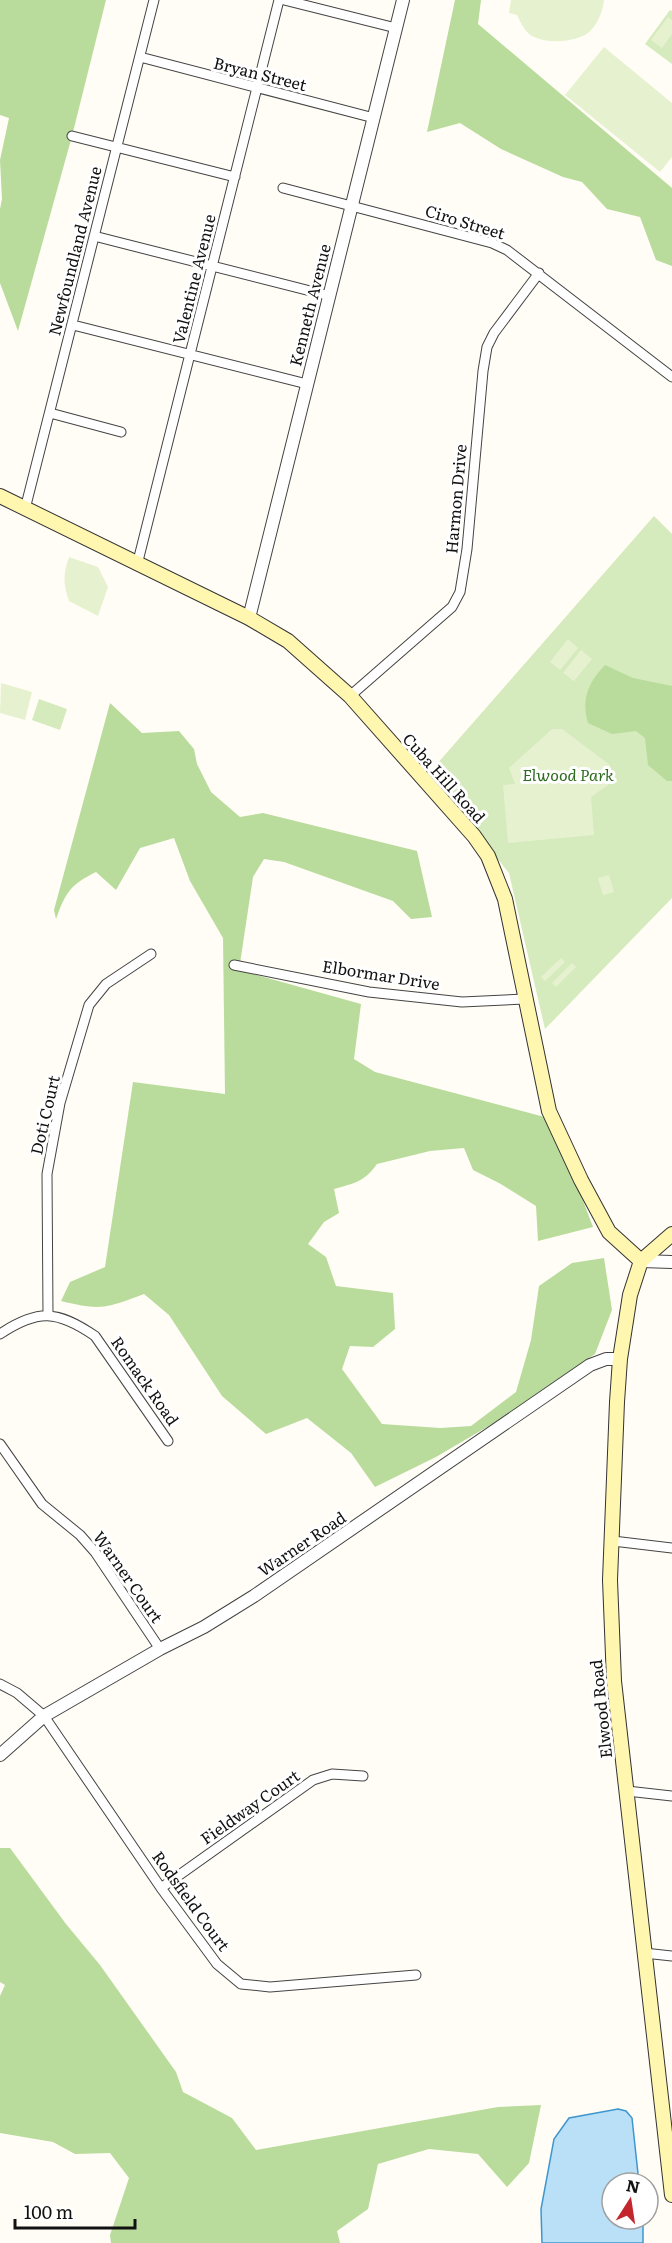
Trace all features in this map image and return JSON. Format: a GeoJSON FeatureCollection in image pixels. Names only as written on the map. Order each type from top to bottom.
{"type":"FeatureCollection","features":[{"type":"Feature","properties":{"kind":"main road","name":"Cuba Hill Road"},"geometry":{"type":"LineString","coordinates":[[0,496],[249,618],[288,640],[350,696],[474,836],[488,856],[505,899],[549,1111],[581,1180],[609,1232],[641,1261]]}},
{"type":"Feature","properties":{"kind":"main road"},"geometry":{"type":"LineString","coordinates":[[641,1261],[672,1234]]}},
{"type":"Feature","properties":{"kind":"main road","name":"Elwood Road"},"geometry":{"type":"LineString","coordinates":[[641,1261],[630,1295],[620,1359],[610,1625],[614,1681],[672,2195]]}},
{"type":"Feature","properties":{"kind":"street","name":"Newfoundland Avenue"},"geometry":{"type":"LineString","coordinates":[[25,508],[154,0]]}},
{"type":"Feature","properties":{"kind":"street","name":"Valentine Avenue"},"geometry":{"type":"LineString","coordinates":[[137,565],[279,0]]}},
{"type":"Feature","properties":{"kind":"street"},"geometry":{"type":"LineString","coordinates":[[284,0],[396,28]]}},
{"type":"Feature","properties":{"kind":"street","name":"Kenneth Avenue"},"geometry":{"type":"LineString","coordinates":[[249,618],[403,0]]}},
{"type":"Feature","properties":{"kind":"street","name":"Bryan Street"},"geometry":{"type":"LineString","coordinates":[[140,57],[374,118]]}},
{"type":"Feature","properties":{"kind":"street"},"geometry":{"type":"LineString","coordinates":[[72,136],[235,177]]}},
{"type":"Feature","properties":{"kind":"street","name":"Ciro Street"},"geometry":{"type":"LineString","coordinates":[[283,188],[492,243],[507,250],[672,378]]}},
{"type":"Feature","properties":{"kind":"street"},"geometry":{"type":"LineString","coordinates":[[94,236],[330,296]]}},
{"type":"Feature","properties":{"kind":"street","name":"Harmon Drive"},"geometry":{"type":"LineString","coordinates":[[350,696],[452,607],[460,592],[467,549],[487,347],[506,315],[539,273]]}},
{"type":"Feature","properties":{"kind":"street"},"geometry":{"type":"LineString","coordinates":[[72,325],[307,384]]}},
{"type":"Feature","properties":{"kind":"street"},"geometry":{"type":"LineString","coordinates":[[50,413],[121,432]]}},
{"type":"Feature","properties":{"kind":"street","name":"Doti Court"},"geometry":{"type":"LineString","coordinates":[[48,1314],[47,1174],[60,1103],[89,1005],[106,984],[151,954]]}},
{"type":"Feature","properties":{"kind":"street","name":"Elbormar Drive"},"geometry":{"type":"LineString","coordinates":[[234,965],[369,992],[462,1002],[525,999]]}},
{"type":"Feature","properties":{"kind":"street"},"geometry":{"type":"LineString","coordinates":[[641,1261],[672,1263]]}},
{"type":"Feature","properties":{"kind":"street"},"geometry":{"type":"LineString","coordinates":[[0,1334],[23,1320],[48,1314]]}},
{"type":"Feature","properties":{"kind":"street","name":"Romack Road"},"geometry":{"type":"LineString","coordinates":[[48,1314],[81,1327],[94,1336],[168,1440]]}},
{"type":"Feature","properties":{"kind":"street","name":"Warner Road"},"geometry":{"type":"LineString","coordinates":[[0,1755],[44,1716],[160,1649],[204,1627],[254,1596],[590,1365],[606,1359],[620,1359]]}},
{"type":"Feature","properties":{"kind":"street","name":"Warner Court"},"geometry":{"type":"LineString","coordinates":[[0,1444],[42,1504],[80,1535],[95,1552],[160,1649]]}},
{"type":"Feature","properties":{"kind":"street"},"geometry":{"type":"LineString","coordinates":[[613,1541],[672,1548]]}},
{"type":"Feature","properties":{"kind":"street","name":"Rodsfield Court"},"geometry":{"type":"LineString","coordinates":[[0,1684],[17,1693],[44,1716],[217,1964],[241,1984],[270,1987],[416,1975]]}},
{"type":"Feature","properties":{"kind":"street","name":"Fieldway Court"},"geometry":{"type":"LineString","coordinates":[[162,1887],[313,1780],[332,1774],[363,1776]]}},
{"type":"Feature","properties":{"kind":"street"},"geometry":{"type":"LineString","coordinates":[[627,1791],[672,1796]]}},
{"type":"Feature","properties":{"kind":"street"},"geometry":{"type":"LineString","coordinates":[[644,1953],[672,1956]]}},
{"type":"Feature","properties":{"kind":"green space"},"geometry":{"type":"Polygon","coordinates":[[[0,0],[106,0],[72,136],[18,331],[0,283],[2,199],[0,160],[9,118],[0,115],[0,0]]]}},
{"type":"Feature","properties":{"kind":"green space"},"geometry":{"type":"Polygon","coordinates":[[[455,0],[481,0],[478,24],[672,188],[672,266],[656,260],[640,217],[607,209],[582,182],[563,177],[501,149],[460,123],[427,132],[455,0]]]}},
{"type":"Feature","properties":{"kind":"green space"},"geometry":{"type":"Polygon","coordinates":[[[511,0],[604,0],[599,18],[588,33],[569,40],[554,41],[540,39],[528,33],[517,15],[509,13],[511,0]]]}},
{"type":"Feature","properties":{"kind":"green space"},"geometry":{"type":"Polygon","coordinates":[[[670,10],[672,11],[672,64],[645,44],[670,10]]]}},
{"type":"Feature","properties":{"kind":"green space"},"geometry":{"type":"Polygon","coordinates":[[[668,17],[672,20],[672,34],[662,48],[651,40],[668,17]]]}},
{"type":"Feature","properties":{"kind":"green space"},"geometry":{"type":"Polygon","coordinates":[[[604,47],[672,103],[672,157],[660,172],[565,95],[604,47]]]}},
{"type":"Feature","properties":{"kind":"green space","name":"Elwood Park"},"geometry":{"type":"Polygon","coordinates":[[[654,516],[672,534],[672,898],[545,1029],[509,873],[429,773],[654,516]]]}},
{"type":"Feature","properties":{"kind":"green space"},"geometry":{"type":"Polygon","coordinates":[[[69,557],[98,567],[108,587],[98,616],[69,601],[64,579],[69,557]]]}},
{"type":"Feature","properties":{"kind":"green space"},"geometry":{"type":"Polygon","coordinates":[[[568,639],[578,648],[560,670],[550,662],[568,639]]]}},
{"type":"Feature","properties":{"kind":"green space"},"geometry":{"type":"Polygon","coordinates":[[[581,650],[592,659],[574,681],[563,673],[581,650]]]}},
{"type":"Feature","properties":{"kind":"green space"},"geometry":{"type":"Polygon","coordinates":[[[605,665],[633,678],[672,686],[672,781],[667,781],[648,765],[645,738],[636,731],[612,734],[588,723],[585,706],[590,685],[605,665]]]}},
{"type":"Feature","properties":{"kind":"green space"},"geometry":{"type":"Polygon","coordinates":[[[1,683],[32,692],[25,720],[0,713],[1,683]]]}},
{"type":"Feature","properties":{"kind":"green space"},"geometry":{"type":"Polygon","coordinates":[[[39,699],[67,709],[60,730],[32,720],[39,699]]]}},
{"type":"Feature","properties":{"kind":"green space"},"geometry":{"type":"Polygon","coordinates":[[[110,703],[142,733],[179,731],[194,749],[197,764],[211,792],[240,817],[263,813],[417,851],[432,917],[411,919],[393,901],[284,862],[264,859],[253,877],[239,970],[361,1004],[354,1059],[375,1072],[552,1119],[593,1227],[538,1241],[536,1206],[473,1170],[464,1148],[430,1151],[377,1164],[368,1175],[359,1181],[334,1189],[339,1213],[324,1222],[308,1244],[326,1257],[336,1286],[393,1293],[395,1329],[373,1347],[350,1346],[342,1369],[382,1424],[440,1428],[471,1426],[516,1392],[531,1340],[539,1286],[572,1263],[604,1258],[612,1310],[595,1354],[504,1417],[436,1457],[375,1487],[351,1453],[307,1418],[266,1434],[222,1396],[169,1315],[144,1294],[112,1305],[95,1307],[61,1301],[70,1282],[105,1267],[133,1082],[225,1094],[223,938],[190,881],[174,838],[140,848],[116,890],[96,872],[80,881],[66,896],[56,919],[54,910],[110,703]]]}},
{"type":"Feature","properties":{"kind":"green space"},"geometry":{"type":"Polygon","coordinates":[[[552,729],[562,729],[610,765],[608,785],[591,797],[594,835],[508,843],[503,785],[515,784],[509,768],[552,729]]]}},
{"type":"Feature","properties":{"kind":"green space"},"geometry":{"type":"Polygon","coordinates":[[[609,875],[614,892],[603,895],[598,878],[609,875]]]}},
{"type":"Feature","properties":{"kind":"green space"},"geometry":{"type":"Polygon","coordinates":[[[561,958],[565,962],[545,981],[541,977],[561,958]]]}},
{"type":"Feature","properties":{"kind":"green space"},"geometry":{"type":"Polygon","coordinates":[[[572,963],[576,967],[556,987],[552,983],[572,963]]]}},
{"type":"Feature","properties":{"kind":"green space"},"geometry":{"type":"Polygon","coordinates":[[[0,1848],[10,1848],[66,1924],[100,1965],[176,2072],[183,2092],[232,2118],[256,2150],[498,2107],[541,2105],[529,2163],[507,2187],[478,2154],[429,2149],[378,2164],[368,2209],[337,2231],[340,2243],[111,2243],[110,2235],[129,2178],[110,2153],[75,2154],[53,2142],[0,2133],[0,1996],[5,1985],[0,1982],[0,1848]]]}},
{"type":"Feature","properties":{"kind":"water"},"geometry":{"type":"Polygon","coordinates":[[[618,2109],[626,2111],[632,2118],[638,2171],[600,2171],[600,2231],[643,2231],[643,2243],[542,2243],[541,2209],[554,2139],[569,2118],[618,2109]]]}}]}
